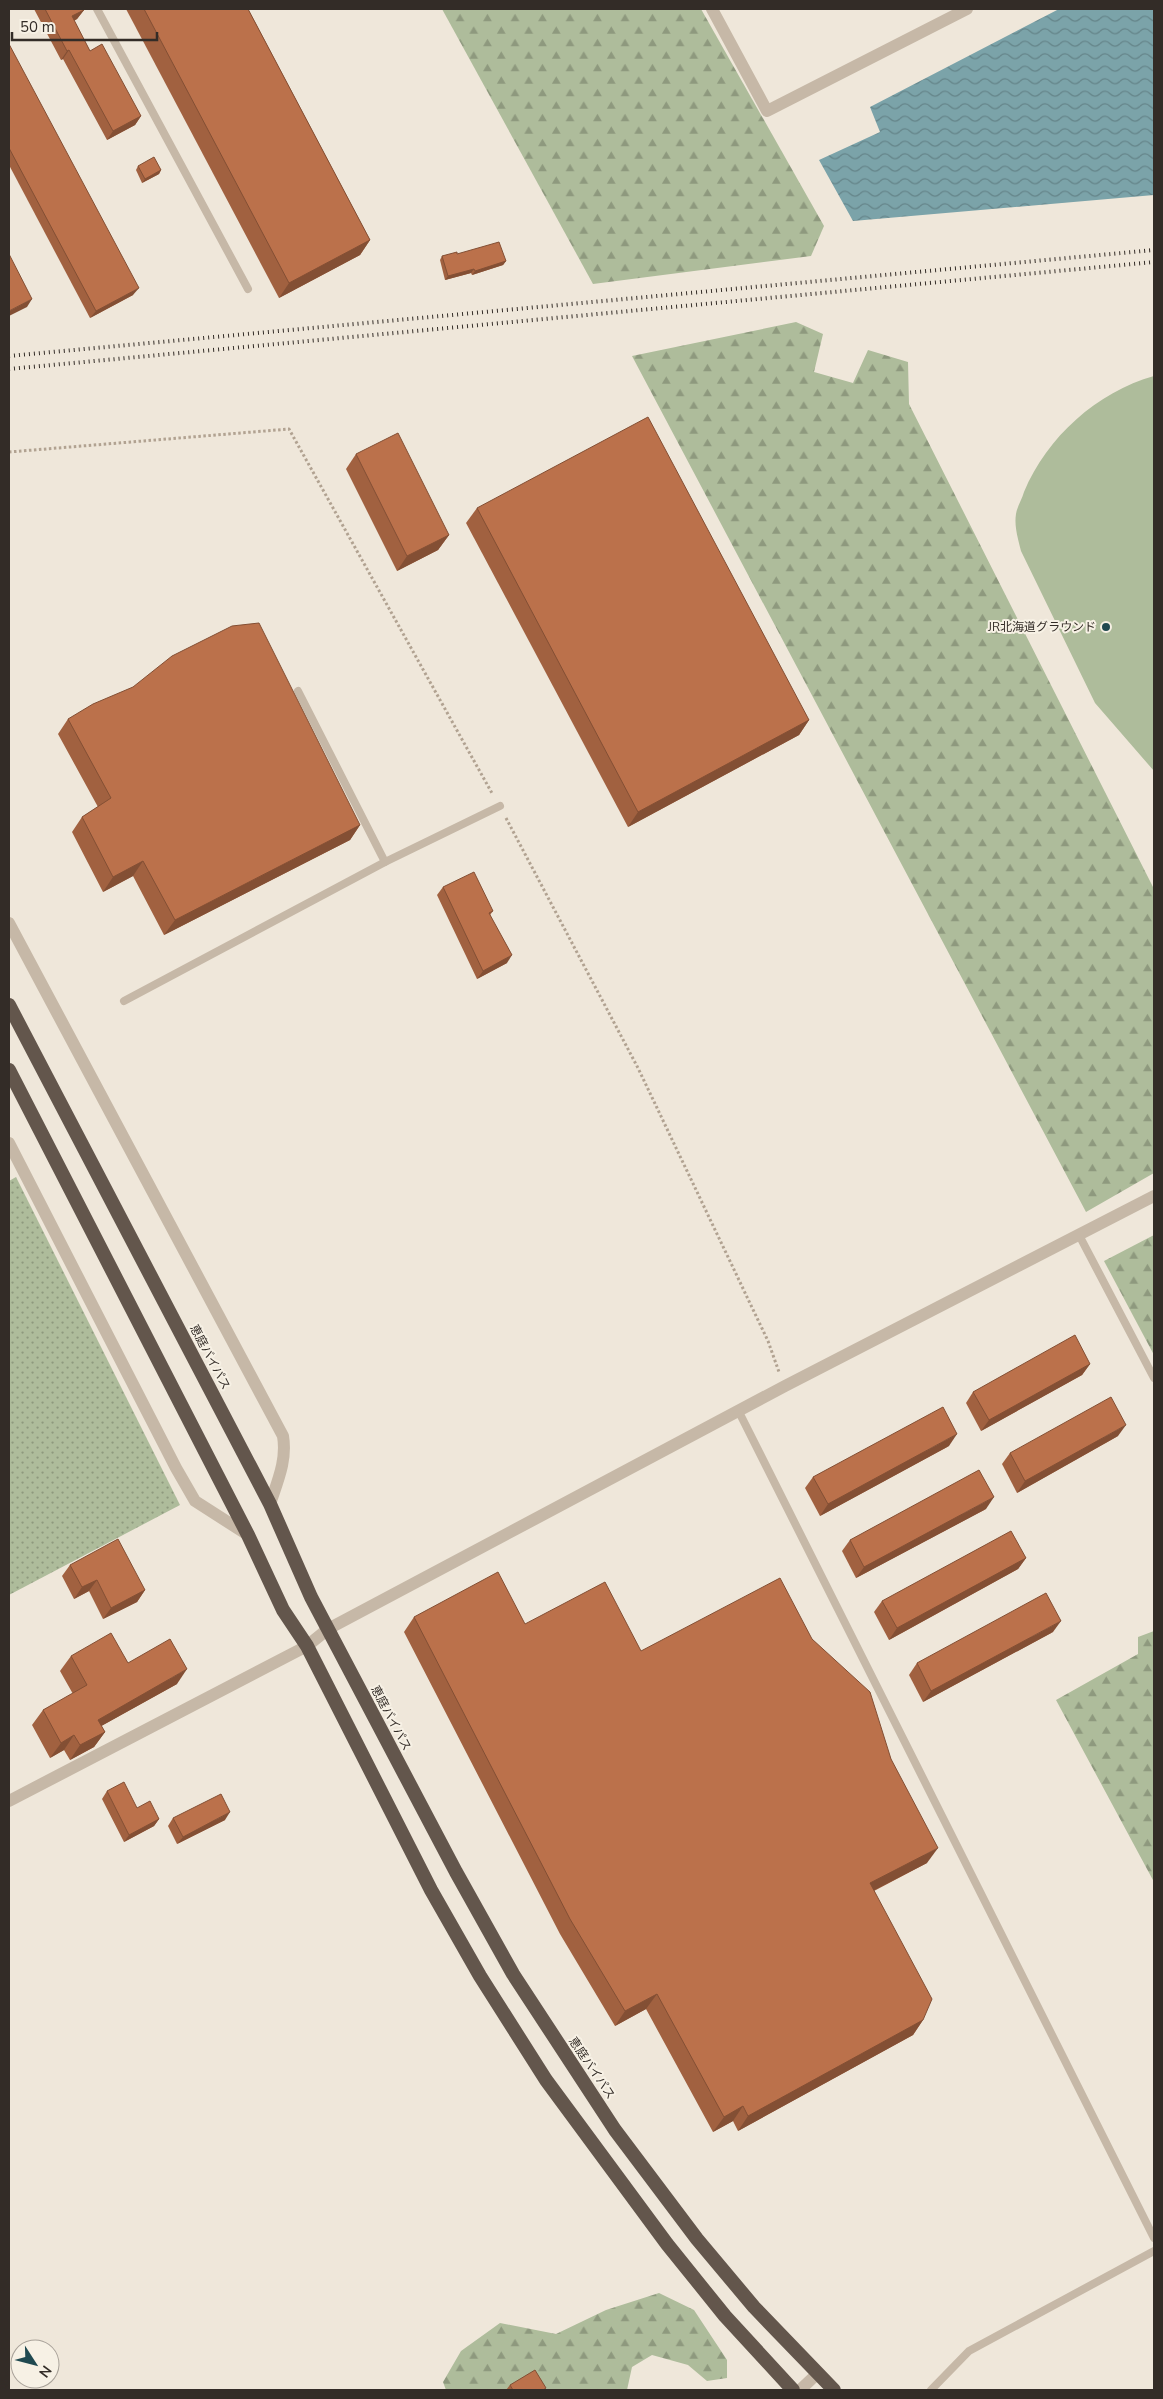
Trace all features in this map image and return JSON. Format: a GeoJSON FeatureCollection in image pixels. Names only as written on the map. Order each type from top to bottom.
{"type":"FeatureCollection","features":[{"type":"Feature","properties":{"kind":"highway","name":"恵庭バイパス"},"geometry":{"type":"LineString","coordinates":[[9,1005],[270,1504],[311,1597],[456,1872],[513,1974],[615,2130],[698,2239],[754,2307],[834,2390]]}},
{"type":"Feature","properties":{"kind":"highway"},"geometry":{"type":"LineString","coordinates":[[9,1070],[248,1536],[283,1610],[307,1646],[431,1890],[480,1976],[536,2065],[667,2244],[725,2316],[793,2390]]}},
{"type":"Feature","properties":{"kind":"street"},"geometry":{"type":"LineString","coordinates":[[712,9],[767,111],[967,9]]}},
{"type":"Feature","properties":{"kind":"street"},"geometry":{"type":"LineString","coordinates":[[9,923],[283,1436],[284,1464],[270,1504]]}},
{"type":"Feature","properties":{"kind":"street"},"geometry":{"type":"LineString","coordinates":[[9,1143],[14,1165],[176,1468],[196,1501],[248,1536]]}},
{"type":"Feature","properties":{"kind":"street"},"geometry":{"type":"LineString","coordinates":[[9,1800],[307,1646],[328,1629],[1154,1196]]}},
{"type":"Feature","properties":{"kind":"street"},"geometry":{"type":"LineString","coordinates":[[800,2390],[818,2373]]}},
{"type":"Feature","properties":{"kind":"lane"},"geometry":{"type":"LineString","coordinates":[[97,9],[248,289]]}},
{"type":"Feature","properties":{"kind":"lane"},"geometry":{"type":"LineString","coordinates":[[298,691],[385,862]]}},
{"type":"Feature","properties":{"kind":"lane"},"geometry":{"type":"LineString","coordinates":[[124,1001],[385,862],[500,806]]}},
{"type":"Feature","properties":{"kind":"lane"},"geometry":{"type":"LineString","coordinates":[[1079,1235],[1154,1378]]}},
{"type":"Feature","properties":{"kind":"lane"},"geometry":{"type":"LineString","coordinates":[[739,1412],[1154,2238]]}},
{"type":"Feature","properties":{"kind":"lane"},"geometry":{"type":"LineString","coordinates":[[931,2390],[969,2352],[1154,2251]]}},
{"type":"Feature","properties":{"kind":"green space"},"geometry":{"type":"Polygon","coordinates":[[[442,9],[701,9],[824,226],[811,256],[593,284],[442,9]]]}},
{"type":"Feature","properties":{"kind":"green space"},"geometry":{"type":"Polygon","coordinates":[[[796,322],[823,334],[814,372],[853,383],[868,350],[908,362],[909,404],[1154,889],[1154,1173],[1086,1212],[632,356],[796,322]]]}},
{"type":"Feature","properties":{"kind":"green space","name":"JR北海道グラウンド"},"geometry":{"type":"Polygon","coordinates":[[[1154,376],[1154,771],[1095,703],[1021,551],[1016,514],[1024,492],[1046,453],[1076,419],[1113,393],[1133,383],[1154,376]]]}},
{"type":"Feature","properties":{"kind":"green space"},"geometry":{"type":"Polygon","coordinates":[[[16,1177],[180,1505],[9,1595],[9,1181],[16,1177]]]}},
{"type":"Feature","properties":{"kind":"green space"},"geometry":{"type":"Polygon","coordinates":[[[1154,1235],[1154,1355],[1104,1261],[1154,1235]]]}},
{"type":"Feature","properties":{"kind":"green space"},"geometry":{"type":"Polygon","coordinates":[[[1154,1631],[1154,1882],[1056,1700],[1138,1654],[1138,1637],[1154,1631]]]}},
{"type":"Feature","properties":{"kind":"green space"},"geometry":{"type":"Polygon","coordinates":[[[659,2293],[694,2310],[727,2360],[727,2378],[707,2381],[688,2365],[652,2355],[632,2367],[627,2390],[446,2390],[443,2382],[461,2351],[500,2323],[556,2334],[606,2310],[659,2293]]]}},
{"type":"Feature","properties":{"kind":"water"},"geometry":{"type":"Polygon","coordinates":[[[1059,9],[1154,9],[1154,195],[853,221],[819,160],[880,132],[870,107],[1059,9]]]}},
{"type":"Feature","properties":{"kind":"building"},"geometry":{"type":"Polygon","coordinates":[[[45,9],[84,10],[72,16],[90,51],[102,44],[141,116],[113,131],[45,9]]]}},
{"type":"Feature","properties":{"kind":"building"},"geometry":{"type":"Polygon","coordinates":[[[144,9],[248,9],[370,240],[289,283],[144,9]]]}},
{"type":"Feature","properties":{"kind":"building"},"geometry":{"type":"Polygon","coordinates":[[[9,44],[139,288],[96,311],[9,148],[9,44]]]}},
{"type":"Feature","properties":{"kind":"building"},"geometry":{"type":"Polygon","coordinates":[[[154,157],[161,170],[145,179],[138,166],[154,157]]]}},
{"type":"Feature","properties":{"kind":"building"},"geometry":{"type":"Polygon","coordinates":[[[499,242],[506,261],[475,271],[474,269],[448,276],[442,256],[457,252],[457,254],[499,242]]]}},
{"type":"Feature","properties":{"kind":"building"},"geometry":{"type":"Polygon","coordinates":[[[9,254],[32,299],[9,311],[9,254]]]}},
{"type":"Feature","properties":{"kind":"building"},"geometry":{"type":"Polygon","coordinates":[[[648,417],[809,720],[638,812],[477,508],[648,417]]]}},
{"type":"Feature","properties":{"kind":"building"},"geometry":{"type":"Polygon","coordinates":[[[398,433],[449,535],[407,556],[356,454],[398,433]]]}},
{"type":"Feature","properties":{"kind":"building"},"geometry":{"type":"Polygon","coordinates":[[[259,623],[360,825],[175,920],[143,861],[113,877],[82,817],[111,798],[68,719],[93,704],[133,687],[172,656],[232,626],[259,623]]]}},
{"type":"Feature","properties":{"kind":"building"},"geometry":{"type":"Polygon","coordinates":[[[474,872],[493,911],[489,913],[512,955],[483,971],[443,887],[474,872]]]}},
{"type":"Feature","properties":{"kind":"building"},"geometry":{"type":"Polygon","coordinates":[[[1075,1335],[1090,1364],[989,1420],[973,1392],[1075,1335]]]}},
{"type":"Feature","properties":{"kind":"building"},"geometry":{"type":"Polygon","coordinates":[[[1111,1397],[1126,1425],[1025,1481],[1010,1453],[1111,1397]]]}},
{"type":"Feature","properties":{"kind":"building"},"geometry":{"type":"Polygon","coordinates":[[[943,1407],[957,1434],[828,1504],[813,1477],[943,1407]]]}},
{"type":"Feature","properties":{"kind":"building"},"geometry":{"type":"Polygon","coordinates":[[[979,1470],[994,1497],[864,1567],[850,1540],[979,1470]]]}},
{"type":"Feature","properties":{"kind":"building"},"geometry":{"type":"Polygon","coordinates":[[[1011,1531],[1026,1558],[897,1628],[882,1601],[1011,1531]]]}},
{"type":"Feature","properties":{"kind":"building"},"geometry":{"type":"Polygon","coordinates":[[[118,1539],[145,1590],[111,1608],[97,1580],[82,1587],[70,1565],[118,1539]]]}},
{"type":"Feature","properties":{"kind":"building"},"geometry":{"type":"Polygon","coordinates":[[[498,1572],[525,1624],[605,1582],[641,1651],[780,1578],[812,1639],[870,1692],[891,1759],[938,1848],[870,1883],[932,1999],[923,2020],[748,2116],[743,2106],[724,2117],[657,1994],[625,2011],[570,1919],[414,1617],[498,1572]]]}},
{"type":"Feature","properties":{"kind":"building"},"geometry":{"type":"Polygon","coordinates":[[[1046,1593],[1061,1621],[931,1691],[917,1663],[1046,1593]]]}},
{"type":"Feature","properties":{"kind":"building"},"geometry":{"type":"Polygon","coordinates":[[[111,1633],[128,1663],[170,1639],[187,1669],[98,1720],[105,1732],[80,1745],[74,1735],[61,1743],[43,1710],[87,1685],[71,1656],[111,1633]]]}},
{"type":"Feature","properties":{"kind":"building"},"geometry":{"type":"Polygon","coordinates":[[[124,1782],[137,1808],[150,1801],[159,1819],[129,1835],[107,1791],[124,1782]]]}},
{"type":"Feature","properties":{"kind":"building"},"geometry":{"type":"Polygon","coordinates":[[[221,1794],[230,1812],[183,1837],[173,1818],[221,1794]]]}},
{"type":"Feature","properties":{"kind":"building"},"geometry":{"type":"Polygon","coordinates":[[[535,2370],[546,2388],[543,2390],[513,2390],[510,2385],[535,2370]]]}},
{"type":"Feature","properties":{"kind":"railway"},"geometry":{"type":"LineString","coordinates":[[9,356],[1154,250]]}},
{"type":"Feature","properties":{"kind":"railway"},"geometry":{"type":"LineString","coordinates":[[9,369],[1154,262]]}},
{"type":"Feature","properties":{"kind":"place","name":"JR北海道グラウンド"},"geometry":{"type":"Point","coordinates":[1106,627]}}]}
